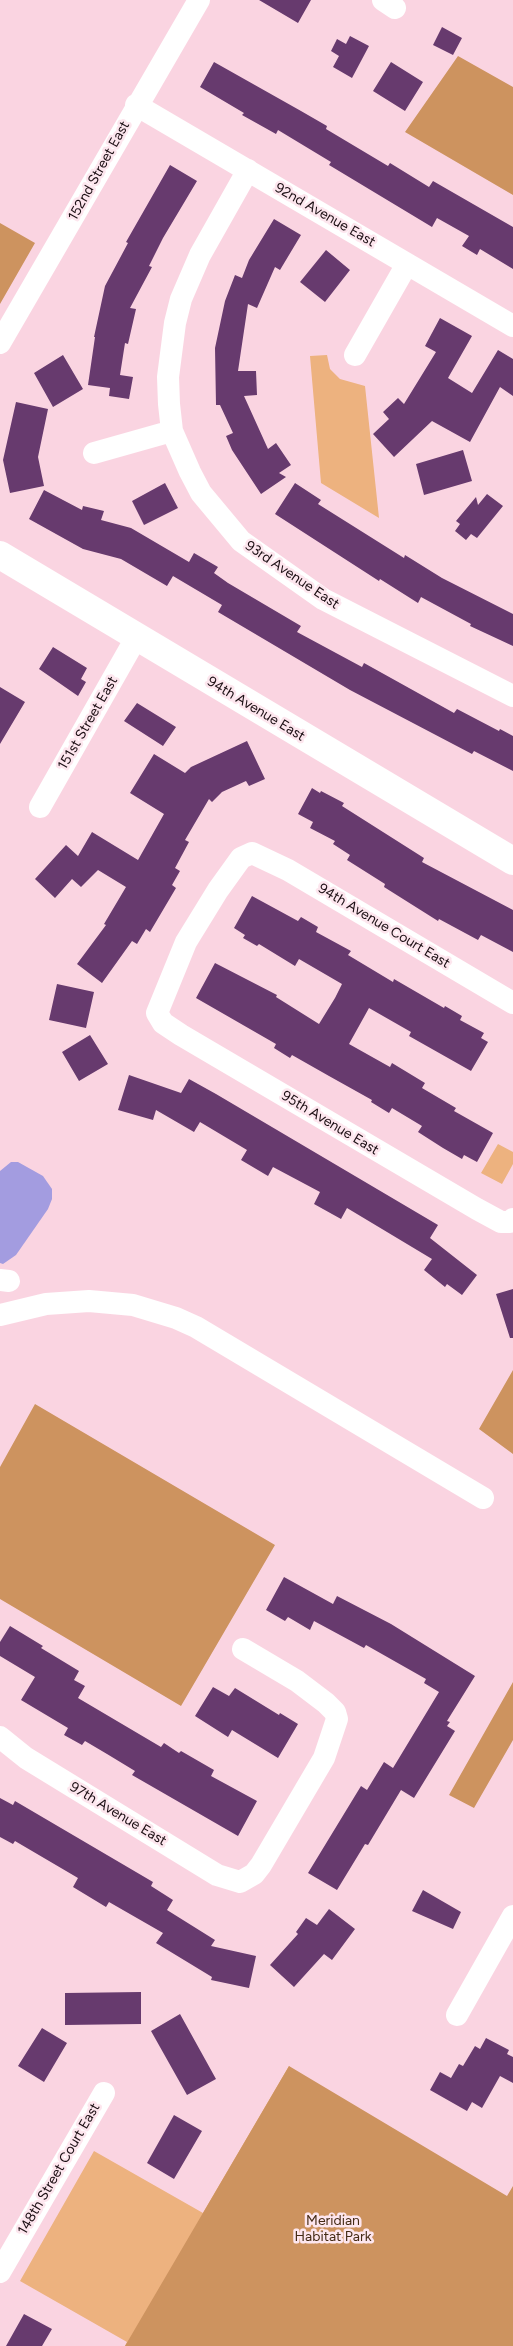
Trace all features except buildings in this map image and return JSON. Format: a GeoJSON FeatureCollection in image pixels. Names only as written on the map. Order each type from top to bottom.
{"type":"FeatureCollection","features":[{"type":"Feature","properties":{"kind":"main road","name":"94th Avenue East"},"geometry":{"type":"LineString","coordinates":[[0,555],[136,638],[513,861]]}},
{"type":"Feature","properties":{"kind":"street","name":"152nd Street East"},"geometry":{"type":"LineString","coordinates":[[0,343],[198,0]]}},
{"type":"Feature","properties":{"kind":"street","name":"92nd Avenue East"},"geometry":{"type":"LineString","coordinates":[[136,105],[513,326]]}},
{"type":"Feature","properties":{"kind":"street"},"geometry":{"type":"LineString","coordinates":[[94,453],[172,431],[168,377],[175,323],[181,299],[200,255],[248,170]]}},
{"type":"Feature","properties":{"kind":"street"},"geometry":{"type":"LineString","coordinates":[[355,355],[407,264]]}},
{"type":"Feature","properties":{"kind":"street","name":"93rd Avenue East"},"geometry":{"type":"LineString","coordinates":[[172,431],[201,493],[241,541],[323,599],[513,696]]}},
{"type":"Feature","properties":{"kind":"street","name":"151st Street East"},"geometry":{"type":"LineString","coordinates":[[40,807],[136,638]]}},
{"type":"Feature","properties":{"kind":"street","name":"94th Avenue Court East"},"geometry":{"type":"LineString","coordinates":[[157,1013],[186,942],[218,890],[241,858],[252,853],[288,870],[513,1003]]}},
{"type":"Feature","properties":{"kind":"street","name":"95th Avenue East"},"geometry":{"type":"LineString","coordinates":[[157,1013],[163,1022],[181,1035],[477,1209],[501,1222],[512,1221]]}},
{"type":"Feature","properties":{"kind":"street"},"geometry":{"type":"LineString","coordinates":[[0,1315],[46,1304],[89,1301],[133,1305],[176,1318],[196,1327],[483,1498]]}},
{"type":"Feature","properties":{"kind":"street","name":"97th Avenue East"},"geometry":{"type":"LineString","coordinates":[[0,1738],[26,1758],[218,1875],[240,1882],[254,1874],[271,1849],[324,1758],[337,1719],[335,1712],[326,1703],[297,1680],[243,1648]]}},
{"type":"Feature","properties":{"kind":"street"},"geometry":{"type":"LineString","coordinates":[[458,2015],[513,1916]]}},
{"type":"Feature","properties":{"kind":"street","name":"148th Street Court East"},"geometry":{"type":"LineString","coordinates":[[0,2272],[104,2093]]}},
{"type":"Feature","properties":{"kind":"green space"},"geometry":{"type":"Polygon","coordinates":[[[458,56],[513,87],[513,195],[405,132],[458,56]]]}},
{"type":"Feature","properties":{"kind":"green space"},"geometry":{"type":"Polygon","coordinates":[[[0,223],[35,243],[0,304],[0,223]]]}},
{"type":"Feature","properties":{"kind":"green space"},"geometry":{"type":"Polygon","coordinates":[[[327,355],[330,369],[340,379],[365,386],[379,518],[321,483],[310,356],[327,355]]]}},
{"type":"Feature","properties":{"kind":"green space"},"geometry":{"type":"Polygon","coordinates":[[[498,1144],[513,1152],[513,1164],[502,1184],[481,1173],[498,1144]]]}},
{"type":"Feature","properties":{"kind":"green space"},"geometry":{"type":"Polygon","coordinates":[[[513,1370],[513,1454],[479,1429],[513,1370]]]}},
{"type":"Feature","properties":{"kind":"green space"},"geometry":{"type":"Polygon","coordinates":[[[35,1404],[275,1545],[181,1706],[0,1599],[0,1467],[35,1404]]]}},
{"type":"Feature","properties":{"kind":"green space"},"geometry":{"type":"Polygon","coordinates":[[[513,1682],[513,1740],[474,1808],[449,1795],[513,1682]]]}},
{"type":"Feature","properties":{"kind":"green space","name":"Meridian Habitat Park"},"geometry":{"type":"Polygon","coordinates":[[[289,2066],[513,2346],[125,2346],[127,2342],[20,2281],[94,2151],[203,2213],[289,2066]]]}},
{"type":"Feature","properties":{"kind":"green space","name":"Meridian Habitat Park"},"geometry":{"type":"Polygon","coordinates":[[[289,2066],[507,2196],[513,2186],[513,2346],[125,2346],[289,2066]]]}},
{"type":"Feature","properties":{"kind":"shaded area"},"geometry":{"type":"Polygon","coordinates":[[[11,1162],[18,1162],[43,1176],[52,1189],[52,1199],[48,1209],[16,1255],[3,1264],[0,1263],[0,1171],[11,1162]]]}}]}
